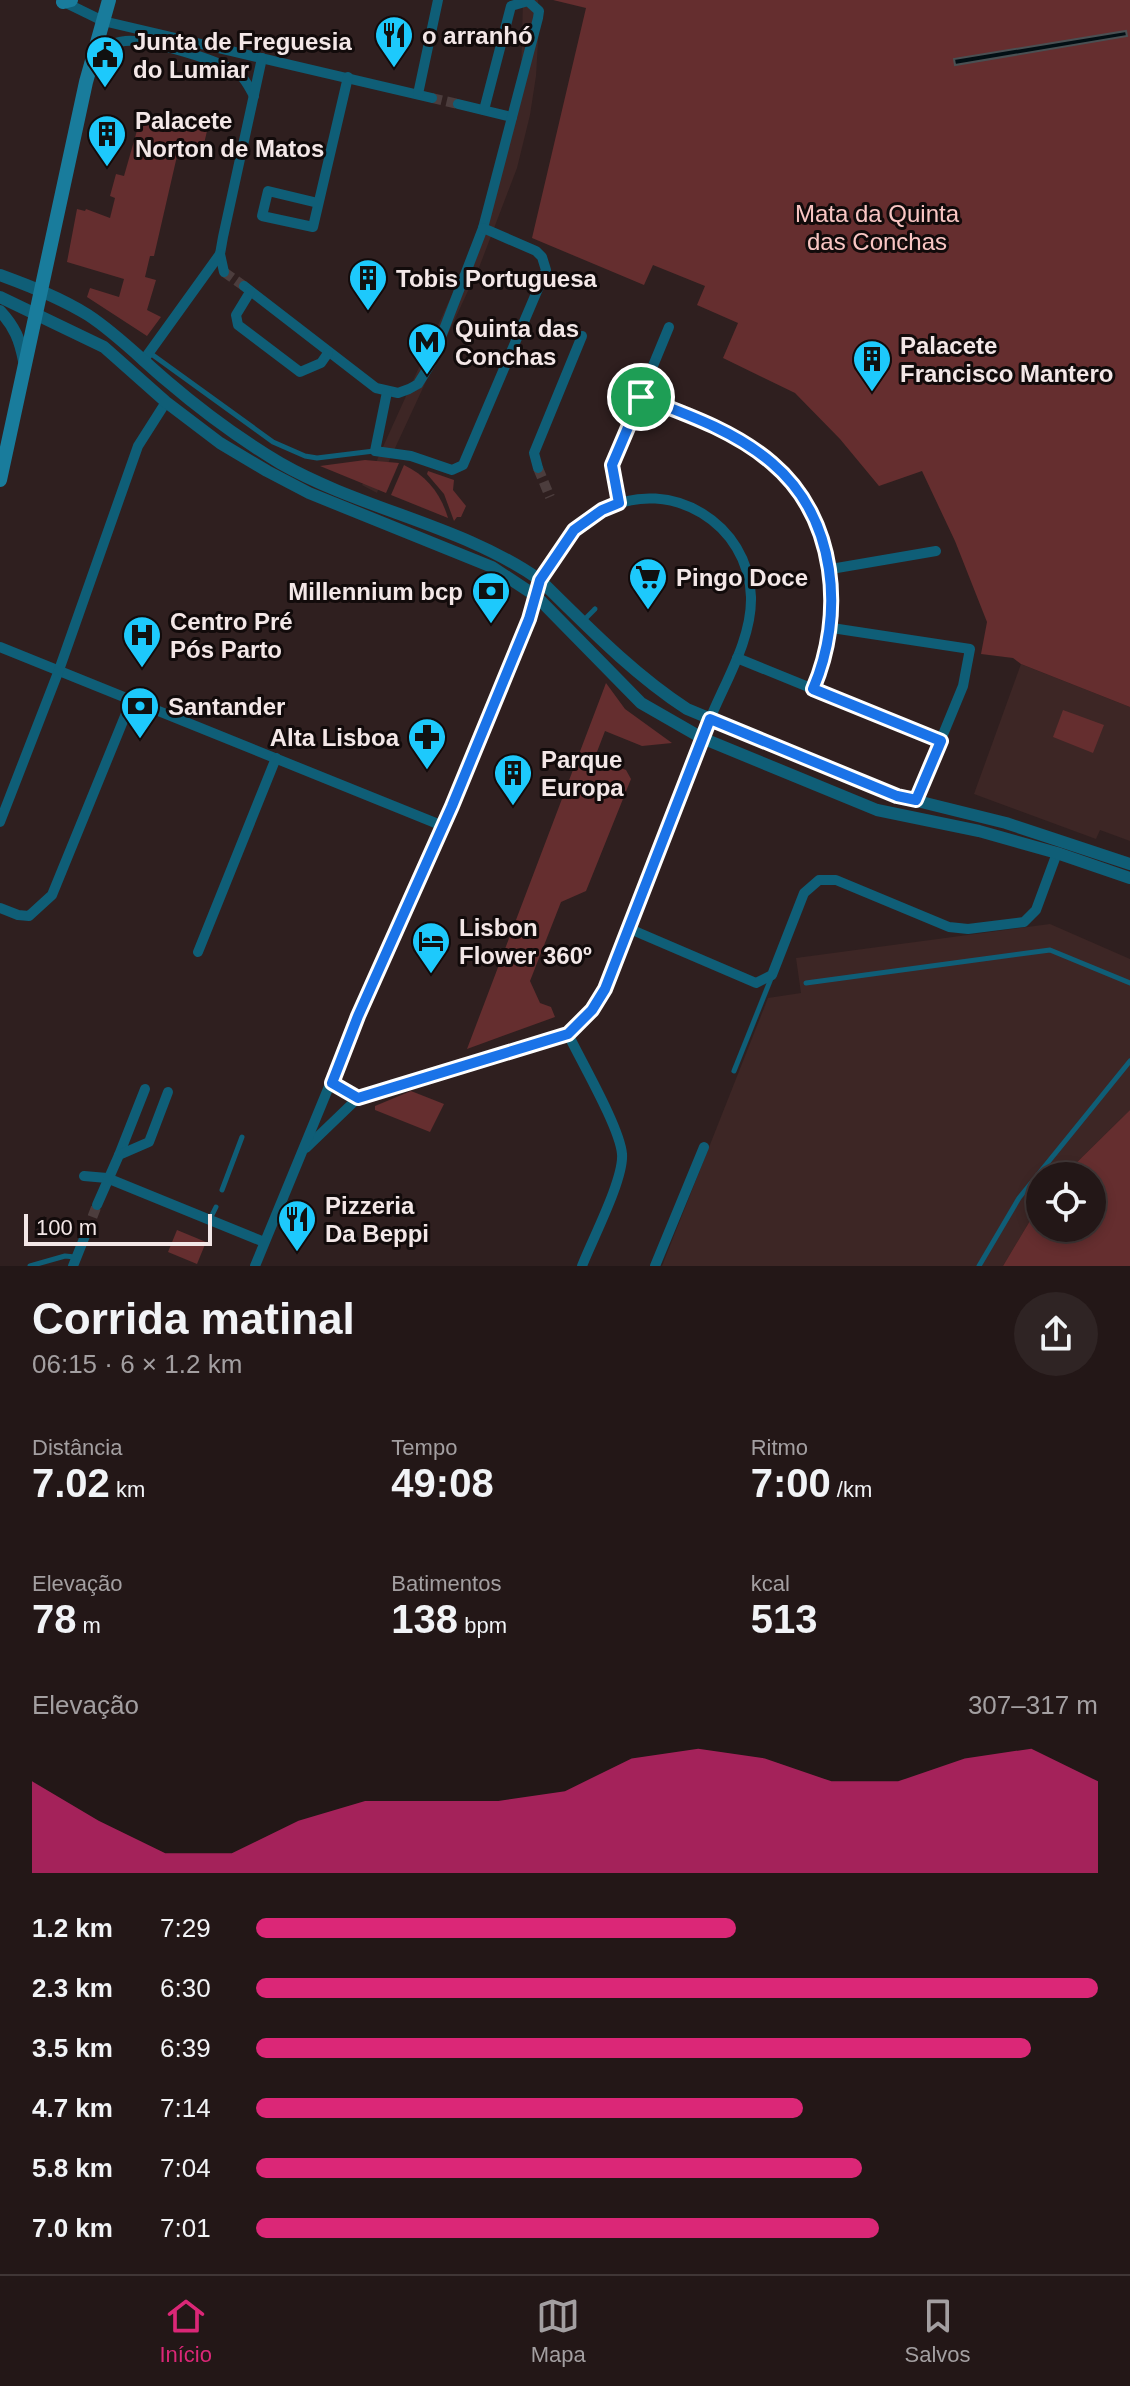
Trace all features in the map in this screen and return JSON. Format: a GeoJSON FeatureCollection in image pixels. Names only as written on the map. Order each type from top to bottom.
{"type":"FeatureCollection","features":[{"type":"Feature","properties":{"kind":"main road"},"geometry":{"type":"LineString","coordinates":[[0,480],[40,291],[109,0]]}},
{"type":"Feature","properties":{"kind":"street"},"geometry":{"type":"LineString","coordinates":[[418,94],[438,0]]}},
{"type":"Feature","properties":{"kind":"street"},"geometry":{"type":"LineString","coordinates":[[64,1],[103,21],[432,98]]}},
{"type":"Feature","properties":{"kind":"street"},"geometry":{"type":"LineString","coordinates":[[328,353],[321,363],[300,372],[238,325],[236,315],[247,289],[376,388],[398,393],[409,389],[425,374],[483,228],[539,11],[528,1],[511,6],[484,110]]}},
{"type":"Feature","properties":{"kind":"street"},"geometry":{"type":"LineString","coordinates":[[95,51],[117,42],[136,41],[205,58],[225,65],[242,76],[254,96]]}},
{"type":"Feature","properties":{"kind":"street"},"geometry":{"type":"LineString","coordinates":[[146,357],[220,254],[262,58]]}},
{"type":"Feature","properties":{"kind":"street"},"geometry":{"type":"LineString","coordinates":[[318,203],[268,191],[262,216],[313,227],[348,77]]}},
{"type":"Feature","properties":{"kind":"street"},"geometry":{"type":"LineString","coordinates":[[458,104],[512,117]]}},
{"type":"Feature","properties":{"kind":"street"},"geometry":{"type":"LineString","coordinates":[[387,392],[375,451],[411,456],[452,470],[460,468],[467,459],[546,270],[542,257],[536,251],[483,228]]}},
{"type":"Feature","properties":{"kind":"street"},"geometry":{"type":"LineString","coordinates":[[220,254],[224,272]]}},
{"type":"Feature","properties":{"kind":"street"},"geometry":{"type":"LineString","coordinates":[[0,275],[89,316],[146,357],[218,421],[278,461],[325,484],[494,553],[540,580],[658,690],[687,709],[897,796],[1006,823],[1130,864]]}},
{"type":"Feature","properties":{"kind":"street"},"geometry":{"type":"LineString","coordinates":[[0,297],[104,347],[166,402],[220,443],[281,479],[492,567],[536,596],[641,703],[702,738],[877,810],[979,831],[1130,878]]}},
{"type":"Feature","properties":{"kind":"street"},"geometry":{"type":"LineString","coordinates":[[0,311],[12,323],[19,338],[25,368]]}},
{"type":"Feature","properties":{"kind":"street"},"geometry":{"type":"LineString","coordinates":[[619,503],[612,465],[669,327]]}},
{"type":"Feature","properties":{"kind":"street"},"geometry":{"type":"LineString","coordinates":[[538,468],[534,453],[582,336]]}},
{"type":"Feature","properties":{"kind":"street"},"geometry":{"type":"LineString","coordinates":[[641,397],[734,437],[772,463],[796,487],[816,524],[831,569],[832,628],[813,689]]}},
{"type":"Feature","properties":{"kind":"street"},"geometry":{"type":"LineString","coordinates":[[0,822],[59,670],[138,446],[166,402]]}},
{"type":"Feature","properties":{"kind":"street"},"geometry":{"type":"LineString","coordinates":[[255,1266],[301,1152],[332,1083],[358,1016],[443,826],[540,580],[574,530],[602,510],[645,498],[676,500],[699,510],[716,523],[733,543],[745,569],[751,594],[751,611],[737,658],[702,738],[630,929],[605,989],[592,1010],[568,1034],[358,1098],[301,1152]]}},
{"type":"Feature","properties":{"kind":"street"},"geometry":{"type":"LineString","coordinates":[[831,569],[936,551]]}},
{"type":"Feature","properties":{"kind":"street"},"geometry":{"type":"LineString","coordinates":[[832,628],[970,649],[963,686],[916,800]]}},
{"type":"Feature","properties":{"kind":"street"},"geometry":{"type":"LineString","coordinates":[[0,647],[443,826]]}},
{"type":"Feature","properties":{"kind":"street"},"geometry":{"type":"LineString","coordinates":[[737,658],[941,741]]}},
{"type":"Feature","properties":{"kind":"street"},"geometry":{"type":"LineString","coordinates":[[0,908],[29,916],[52,895],[132,699]]}},
{"type":"Feature","properties":{"kind":"street"},"geometry":{"type":"LineString","coordinates":[[198,952],[276,758]]}},
{"type":"Feature","properties":{"kind":"street"},"geometry":{"type":"LineString","coordinates":[[630,929],[756,983],[772,975],[804,893],[819,880],[836,880],[949,927],[968,929],[1024,922],[1036,910],[1057,853]]}},
{"type":"Feature","properties":{"kind":"street"},"geometry":{"type":"LineString","coordinates":[[568,1034],[617,1135],[622,1154],[619,1173],[582,1266]]}},
{"type":"Feature","properties":{"kind":"street"},"geometry":{"type":"LineString","coordinates":[[332,1083],[358,1098]]}},
{"type":"Feature","properties":{"kind":"street"},"geometry":{"type":"LineString","coordinates":[[97,1205],[145,1089]]}},
{"type":"Feature","properties":{"kind":"street"},"geometry":{"type":"LineString","coordinates":[[119,1155],[149,1142],[168,1092]]}},
{"type":"Feature","properties":{"kind":"street"},"geometry":{"type":"LineString","coordinates":[[655,1266],[704,1147]]}},
{"type":"Feature","properties":{"kind":"street"},"geometry":{"type":"LineString","coordinates":[[84,1176],[107,1178],[264,1242]]}},
{"type":"Feature","properties":{"kind":"street"},"geometry":{"type":"LineString","coordinates":[[75,1262],[87,1231]]}},
{"type":"Feature","properties":{"kind":"lane"},"geometry":{"type":"LineString","coordinates":[[146,357],[273,442],[294,452],[317,458],[375,451]]}},
{"type":"Feature","properties":{"kind":"lane"},"geometry":{"type":"LineString","coordinates":[[582,621],[595,609]]}},
{"type":"Feature","properties":{"kind":"lane"},"geometry":{"type":"LineString","coordinates":[[806,983],[1050,950],[1130,983]]}},
{"type":"Feature","properties":{"kind":"lane"},"geometry":{"type":"LineString","coordinates":[[734,1071],[772,975]]}},
{"type":"Feature","properties":{"kind":"lane"},"geometry":{"type":"LineString","coordinates":[[979,1266],[1019,1198],[1130,1061]]}},
{"type":"Feature","properties":{"kind":"lane"},"geometry":{"type":"LineString","coordinates":[[222,1190],[242,1137]]}},
{"type":"Feature","properties":{"kind":"lane"},"geometry":{"type":"LineString","coordinates":[[210,1219],[216,1207]]}},
{"type":"Feature","properties":{"kind":"lane"},"geometry":{"type":"LineString","coordinates":[[30,1266],[65,1256],[75,1262]]}},
{"type":"Feature","properties":{"kind":"shaded area"},"geometry":{"type":"Polygon","coordinates":[[[523,0],[538,0],[539,24],[536,76],[517,168],[480,265],[377,493],[362,485],[373,469],[454,290],[493,191],[521,75],[523,0]]]}},
{"type":"Feature","properties":{"kind":"shaded area"},"geometry":{"type":"Polygon","coordinates":[[[1126,31],[1127,36],[955,65],[954,59],[1126,31]]]}},
{"type":"Feature","properties":{"kind":"shaded area"},"geometry":{"type":"Polygon","coordinates":[[[1021,664],[1130,707],[1130,841],[1100,830],[1096,839],[974,794],[1021,664]]]}},
{"type":"Feature","properties":{"kind":"shaded area"},"geometry":{"type":"Polygon","coordinates":[[[1050,924],[1130,959],[1130,1110],[1077,1162],[1026,1162],[1026,1227],[1003,1266],[662,1266],[768,998],[801,993],[796,958],[1050,924]]]}},
{"type":"Feature","properties":{"kind":"green space","name":"Mata da Quinta das Conchas"},"geometry":{"type":"Polygon","coordinates":[[[553,0],[1130,0],[1130,707],[1021,664],[1013,658],[981,654],[987,622],[955,541],[922,471],[879,486],[840,439],[795,393],[723,358],[738,323],[697,305],[705,286],[653,265],[644,285],[532,238],[586,8],[553,0]]]}},
{"type":"Feature","properties":{"kind":"green space"},"geometry":{"type":"Polygon","coordinates":[[[140,120],[167,129],[170,120],[207,131],[203,148],[180,143],[154,256],[150,256],[145,277],[156,280],[147,310],[161,317],[147,336],[87,297],[90,288],[119,297],[124,279],[67,262],[77,209],[110,218],[115,198],[110,196],[116,174],[124,176],[140,120]]]}},
{"type":"Feature","properties":{"kind":"green space"},"geometry":{"type":"Polygon","coordinates":[[[365,460],[399,463],[386,493],[320,466],[365,460]]]}},
{"type":"Feature","properties":{"kind":"green space"},"geometry":{"type":"Polygon","coordinates":[[[404,465],[432,487],[448,518],[391,495],[404,465]]]}},
{"type":"Feature","properties":{"kind":"green space"},"geometry":{"type":"Polygon","coordinates":[[[428,471],[454,480],[453,490],[466,506],[461,517],[454,521],[444,494],[427,474],[428,471]]]}},
{"type":"Feature","properties":{"kind":"green space"},"geometry":{"type":"Polygon","coordinates":[[[606,683],[625,709],[672,743],[642,746],[605,731],[595,757],[626,770],[631,779],[586,891],[561,902],[530,981],[540,1003],[551,1007],[555,1017],[467,1049],[606,683]]]}},
{"type":"Feature","properties":{"kind":"green space"},"geometry":{"type":"Polygon","coordinates":[[[1063,710],[1104,725],[1093,753],[1053,737],[1063,710]]]}},
{"type":"Feature","properties":{"kind":"green space"},"geometry":{"type":"Polygon","coordinates":[[[411,1091],[444,1104],[430,1132],[375,1110],[375,1106],[411,1091]]]}},
{"type":"Feature","properties":{"kind":"green space"},"geometry":{"type":"Polygon","coordinates":[[[1130,1110],[1130,1266],[1003,1266],[1026,1227],[1026,1242],[1106,1242],[1106,1162],[1077,1162],[1130,1110]]]}},
{"type":"Feature","properties":{"kind":"green space"},"geometry":{"type":"Polygon","coordinates":[[[177,1230],[206,1242],[197,1264],[168,1252],[177,1230]]]}},
{"type":"Feature","properties":{"kind":"tunnel"},"geometry":{"type":"LineString","coordinates":[[432,98],[458,104]]}},
{"type":"Feature","properties":{"kind":"tunnel"},"geometry":{"type":"LineString","coordinates":[[224,272],[244,286]]}},
{"type":"Feature","properties":{"kind":"tunnel"},"geometry":{"type":"LineString","coordinates":[[538,468],[550,497]]}},
{"type":"Feature","properties":{"kind":"tunnel"},"geometry":{"type":"LineString","coordinates":[[87,1231],[97,1205]]}},
{"type":"Feature","properties":{"kind":"place","name":"o arranhó"},"geometry":{"type":"Point","coordinates":[394,69]}},
{"type":"Feature","properties":{"kind":"place","name":"Junta de Freguesia do Lumiar"},"geometry":{"type":"Point","coordinates":[105,89]}},
{"type":"Feature","properties":{"kind":"place","name":"Palacete Norton de Matos"},"geometry":{"type":"Point","coordinates":[107,168]}},
{"type":"Feature","properties":{"kind":"place","name":"Tobis Portuguesa"},"geometry":{"type":"Point","coordinates":[368,312]}},
{"type":"Feature","properties":{"kind":"place","name":"Quinta das Conchas"},"geometry":{"type":"Point","coordinates":[427,376]}},
{"type":"Feature","properties":{"kind":"place","name":"Palacete Francisco Mantero"},"geometry":{"type":"Point","coordinates":[872,393]}},
{"type":"Feature","properties":{"kind":"place","name":"Pingo Doce"},"geometry":{"type":"Point","coordinates":[648,611]}},
{"type":"Feature","properties":{"kind":"place","name":"Millennium bcp"},"geometry":{"type":"Point","coordinates":[491,625]}},
{"type":"Feature","properties":{"kind":"place","name":"Centro Pré Pós Parto"},"geometry":{"type":"Point","coordinates":[142,669]}},
{"type":"Feature","properties":{"kind":"place","name":"Santander"},"geometry":{"type":"Point","coordinates":[140,740]}},
{"type":"Feature","properties":{"kind":"place","name":"Alta Lisboa"},"geometry":{"type":"Point","coordinates":[427,771]}},
{"type":"Feature","properties":{"kind":"place","name":"Parque Europa"},"geometry":{"type":"Point","coordinates":[513,807]}},
{"type":"Feature","properties":{"kind":"place","name":"Lisbon Flower 360º"},"geometry":{"type":"Point","coordinates":[431,975]}},
{"type":"Feature","properties":{"kind":"place","name":"Pizzeria Da Beppi"},"geometry":{"type":"Point","coordinates":[297,1253]}},
{"type":"Feature","properties":{"kind":"route"},"geometry":{"type":"LineString","coordinates":[[641,397],[734,437],[772,463],[796,487],[816,524],[831,569],[832,628],[813,689],[941,741],[916,800],[897,796],[710,719],[630,929],[605,989],[592,1010],[568,1034],[358,1098],[332,1083],[358,1016],[452,806],[529,619],[540,580],[574,530],[602,510],[619,503],[612,465],[641,397]]}}]}
